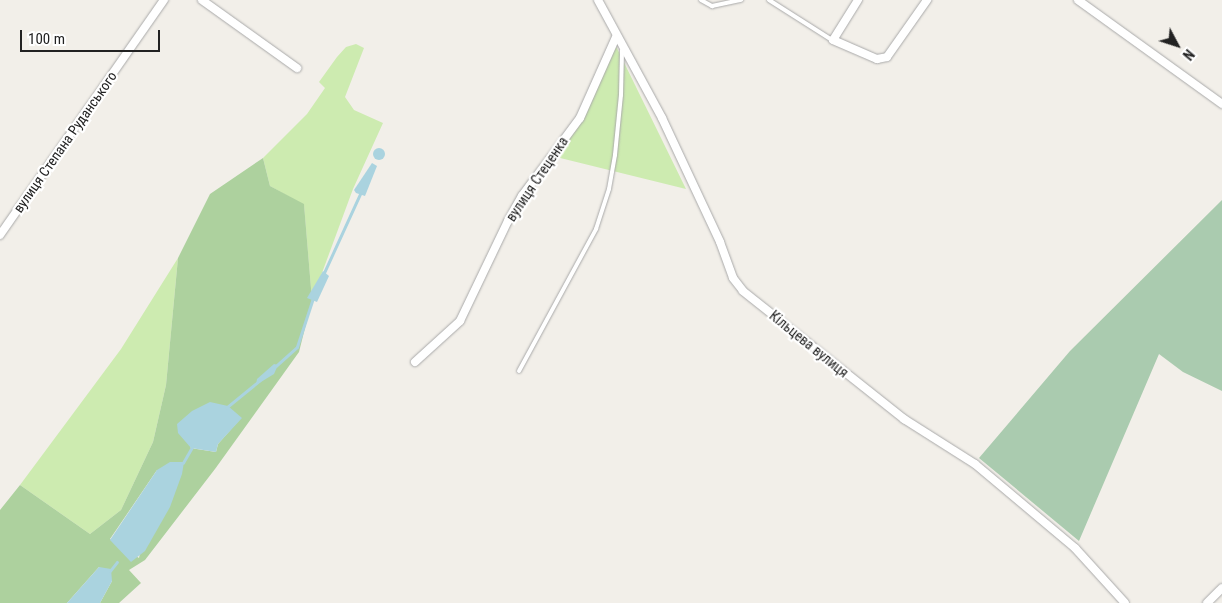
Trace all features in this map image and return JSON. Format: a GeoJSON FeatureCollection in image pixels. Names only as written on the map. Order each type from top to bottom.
{"type":"FeatureCollection","features":[{"type":"Feature","properties":{"kind":"street","name":"вулиця Степана Руданського"},"geometry":{"type":"LineString","coordinates":[[0,235],[164,0]]}},
{"type":"Feature","properties":{"kind":"street"},"geometry":{"type":"LineString","coordinates":[[202,0],[298,68]]}},
{"type":"Feature","properties":{"kind":"street","name":"Кільцева вулиця"},"geometry":{"type":"LineString","coordinates":[[598,0],[616,37],[662,118],[720,242],[734,278],[743,291],[904,419],[975,464],[1075,548],[1125,603]]}},
{"type":"Feature","properties":{"kind":"street"},"geometry":{"type":"LineString","coordinates":[[858,0],[833,40],[877,59],[887,57],[927,0]]}},
{"type":"Feature","properties":{"kind":"street"},"geometry":{"type":"LineString","coordinates":[[1078,0],[1222,104]]}},
{"type":"Feature","properties":{"kind":"street","name":"вулиця Стеценка"},"geometry":{"type":"LineString","coordinates":[[415,362],[460,321],[522,196],[580,118],[616,37]]}},
{"type":"Feature","properties":{"kind":"street"},"geometry":{"type":"LineString","coordinates":[[1207,603],[1222,588]]}},
{"type":"Feature","properties":{"kind":"lane"},"geometry":{"type":"LineString","coordinates":[[701,0],[712,6],[741,0]]}},
{"type":"Feature","properties":{"kind":"lane"},"geometry":{"type":"LineString","coordinates":[[769,0],[833,40]]}},
{"type":"Feature","properties":{"kind":"lane"},"geometry":{"type":"LineString","coordinates":[[519,371],[596,229],[609,189],[621,95],[622,47]]}},
{"type":"Feature","properties":{"kind":"green space"},"geometry":{"type":"Polygon","coordinates":[[[613,40],[686,189],[548,155],[578,116],[613,40]]]}},
{"type":"Feature","properties":{"kind":"green space"},"geometry":{"type":"Polygon","coordinates":[[[356,44],[364,48],[345,97],[354,110],[383,123],[353,189],[312,300],[304,205],[270,186],[263,158],[307,114],[325,88],[319,82],[337,57],[346,47],[356,44]]]}},
{"type":"Feature","properties":{"kind":"green space"},"geometry":{"type":"Polygon","coordinates":[[[263,158],[270,186],[304,204],[312,300],[299,352],[215,469],[145,560],[129,570],[141,583],[119,603],[100,603],[112,581],[99,567],[67,603],[0,603],[0,510],[20,485],[90,534],[121,510],[153,442],[166,385],[178,258],[210,194],[263,158]],[[241,418],[190,448],[216,452],[218,444],[241,418]],[[157,470],[110,539],[139,558],[157,470]]]}},
{"type":"Feature","properties":{"kind":"green space"},"geometry":{"type":"Polygon","coordinates":[[[1222,200],[1222,391],[1183,372],[1159,354],[1079,541],[979,458],[1070,351],[1222,200]]]}},
{"type":"Feature","properties":{"kind":"green space"},"geometry":{"type":"Polygon","coordinates":[[[178,258],[166,385],[153,442],[121,510],[90,534],[20,485],[121,349],[178,258]]]}},
{"type":"Feature","properties":{"kind":"water"},"geometry":{"type":"Polygon","coordinates":[[[381,148],[384,149],[384,159],[377,160],[374,159],[373,152],[374,149],[381,148]]]}},
{"type":"Feature","properties":{"kind":"water"},"geometry":{"type":"Polygon","coordinates":[[[372,163],[377,166],[365,196],[356,193],[354,190],[372,163]]]}},
{"type":"Feature","properties":{"kind":"water"},"geometry":{"type":"Polygon","coordinates":[[[323,271],[329,276],[317,302],[307,298],[323,271]]]}},
{"type":"Feature","properties":{"kind":"water"},"geometry":{"type":"Polygon","coordinates":[[[274,364],[278,365],[274,374],[256,385],[257,379],[274,364]]]}},
{"type":"Feature","properties":{"kind":"water"},"geometry":{"type":"Polygon","coordinates":[[[210,402],[228,406],[242,418],[218,444],[216,452],[191,448],[178,433],[177,424],[192,411],[210,402]]]}},
{"type":"Feature","properties":{"kind":"water"},"geometry":{"type":"Polygon","coordinates":[[[170,462],[184,462],[182,474],[170,507],[145,551],[131,562],[110,540],[157,470],[170,462]]]}},
{"type":"Feature","properties":{"kind":"water"},"geometry":{"type":"Polygon","coordinates":[[[99,567],[111,569],[112,581],[100,603],[67,603],[99,567]]]}},
{"type":"Feature","properties":{"kind":"waterway"},"geometry":{"type":"LineString","coordinates":[[323,275],[360,194]]}},
{"type":"Feature","properties":{"kind":"waterway"},"geometry":{"type":"LineString","coordinates":[[276,366],[297,347],[313,298]]}},
{"type":"Feature","properties":{"kind":"waterway"},"geometry":{"type":"LineString","coordinates":[[226,408],[259,381]]}},
{"type":"Feature","properties":{"kind":"waterway"},"geometry":{"type":"LineString","coordinates":[[183,463],[193,446]]}},
{"type":"Feature","properties":{"kind":"waterway"},"geometry":{"type":"LineString","coordinates":[[110,571],[117,562]]}}]}
